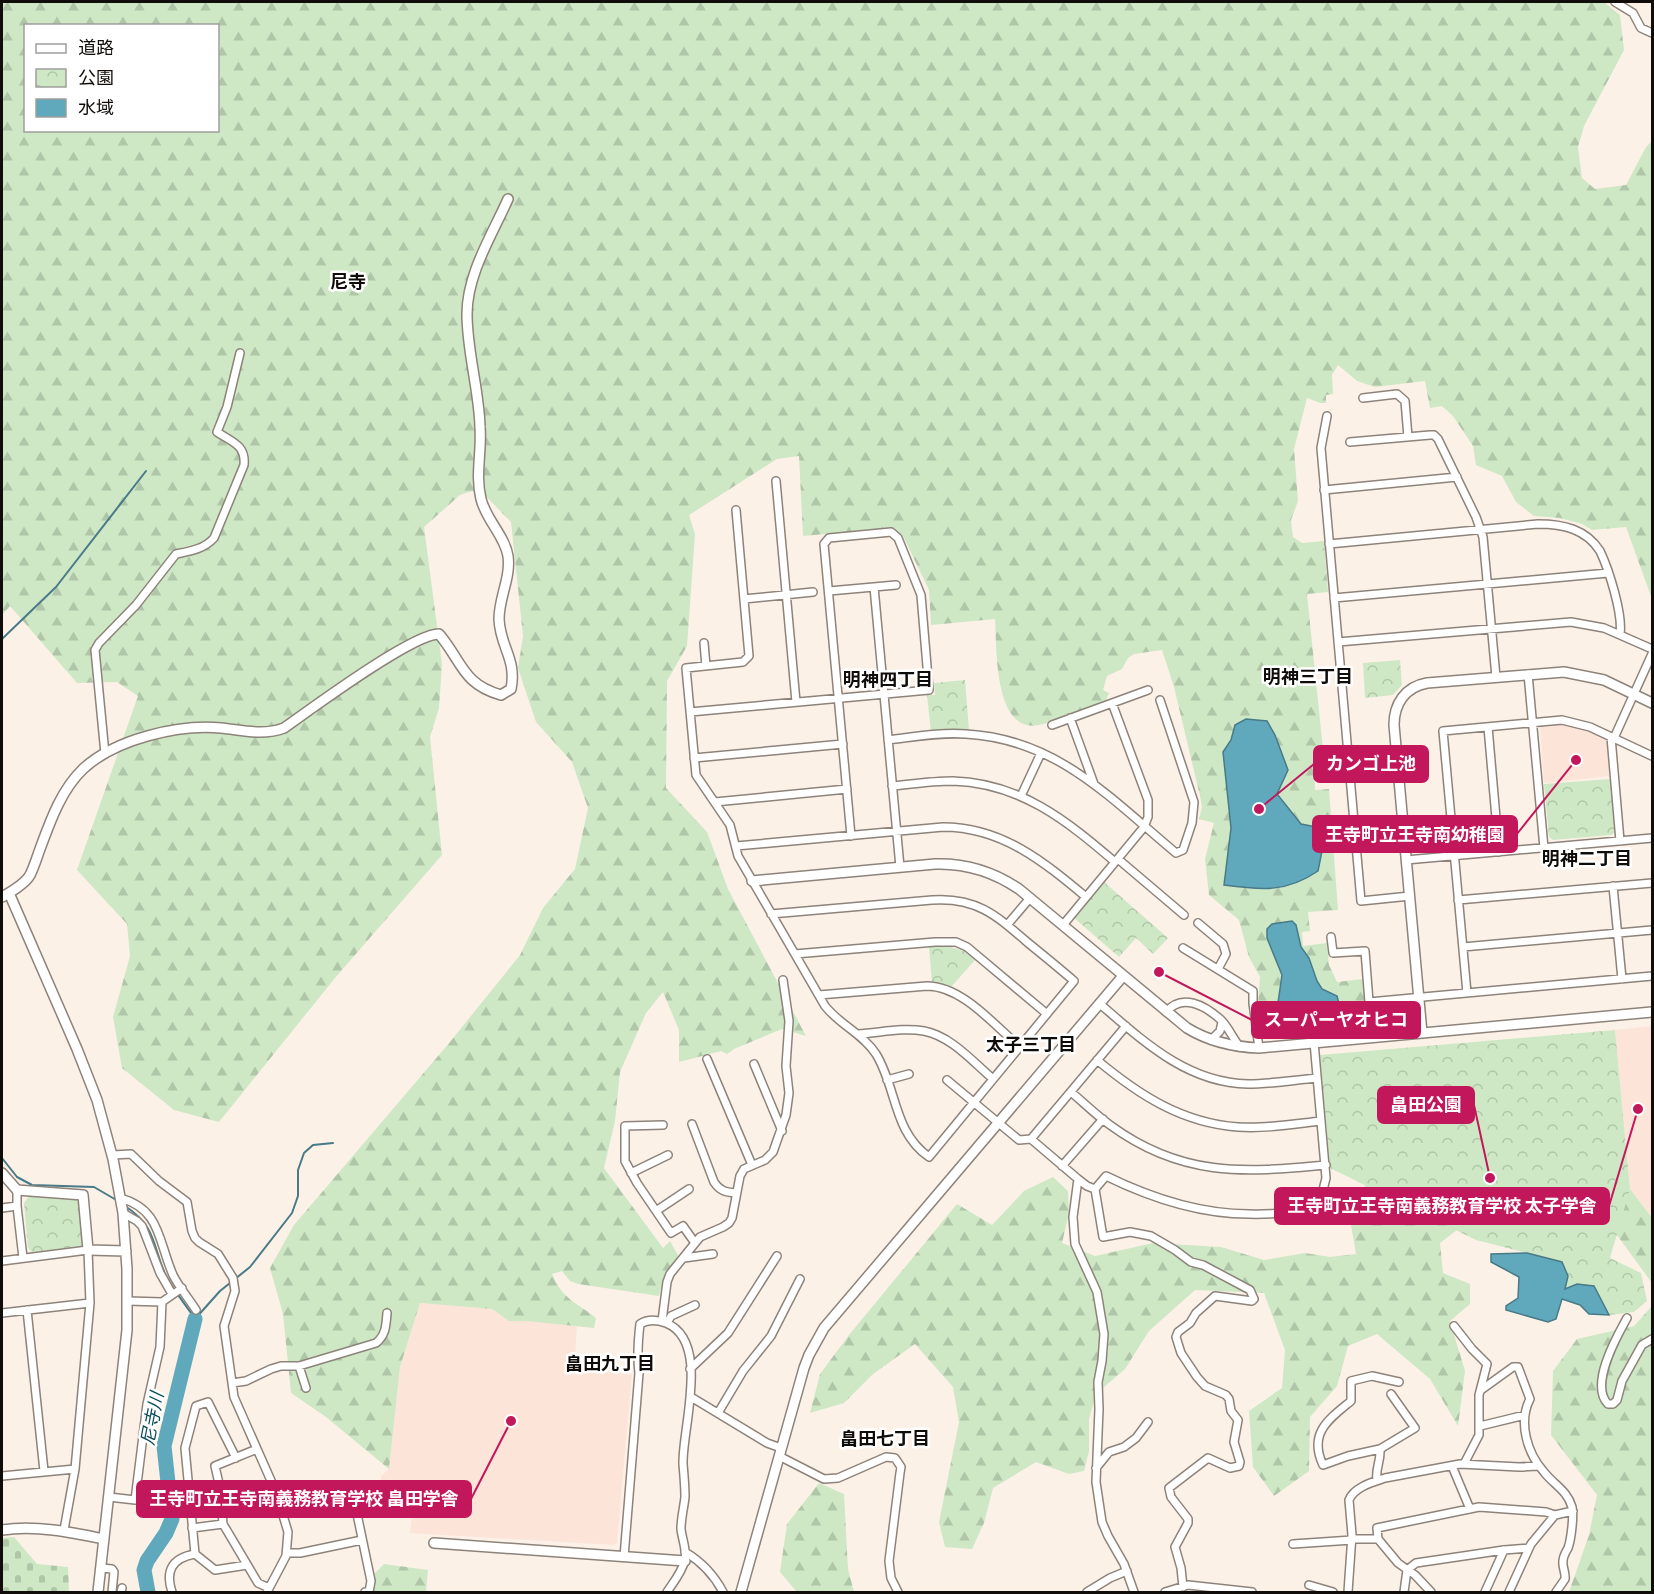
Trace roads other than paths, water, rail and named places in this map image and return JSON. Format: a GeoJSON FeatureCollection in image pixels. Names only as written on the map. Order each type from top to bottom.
{"type":"FeatureCollection","features":[{"type":"Feature","properties":{"kind":"street"},"geometry":{"type":"LineString","coordinates":[[1615,2],[1633,13],[1641,28],[1653,33]]}},
{"type":"Feature","properties":{"kind":"street"},"geometry":{"type":"LineString","coordinates":[[98,1593],[125,1347],[128,1301],[123,1214],[113,1155],[88,1075],[5,895],[30,876],[52,817],[69,786],[84,768],[105,754],[140,738],[158,732],[180,729],[219,728],[273,732],[284,728],[398,651],[431,634],[439,634],[476,685],[501,695],[511,689],[513,668],[501,635],[499,617],[501,596],[509,572],[508,553],[481,500],[478,476],[480,427],[467,315],[472,283],[508,200]]}},
{"type":"Feature","properties":{"kind":"street"},"geometry":{"type":"LineString","coordinates":[[105,754],[96,650],[99,643],[136,605],[176,554],[198,550],[214,538],[244,465],[245,455],[241,448],[218,432],[227,407],[240,353]]}},
{"type":"Feature","properties":{"kind":"street"},"geometry":{"type":"LineString","coordinates":[[1363,398],[1397,394],[1405,401],[1408,437]]}},
{"type":"Feature","properties":{"kind":"street"},"geometry":{"type":"LineString","coordinates":[[1327,416],[1320,448],[1361,901],[1410,897]]}},
{"type":"Feature","properties":{"kind":"street"},"geometry":{"type":"LineString","coordinates":[[1350,442],[1434,435],[1438,439],[1481,529],[1496,677]]}},
{"type":"Feature","properties":{"kind":"street"},"geometry":{"type":"LineString","coordinates":[[1324,490],[1457,477]]}},
{"type":"Feature","properties":{"kind":"street"},"geometry":{"type":"LineString","coordinates":[[776,481],[796,702]]}},
{"type":"Feature","properties":{"kind":"street"},"geometry":{"type":"LineString","coordinates":[[736,510],[748,656],[743,662],[686,668],[696,775],[730,825],[738,856],[771,914],[819,995],[832,1015],[858,1035],[875,1053],[904,1130],[916,1146],[929,1157],[1074,981],[992,912],[974,904],[942,899],[771,914]]}},
{"type":"Feature","properties":{"kind":"street"},"geometry":{"type":"LineString","coordinates":[[1329,544],[1538,524],[1558,525],[1577,530],[1596,544],[1604,558],[1619,607],[1620,634]]}},
{"type":"Feature","properties":{"kind":"street"},"geometry":{"type":"LineString","coordinates":[[690,712],[838,698],[929,690],[921,595],[898,538],[891,532],[829,538],[824,544],[829,591],[838,698],[851,836]]}},
{"type":"Feature","properties":{"kind":"street"},"geometry":{"type":"LineString","coordinates":[[1334,598],[1608,573]]}},
{"type":"Feature","properties":{"kind":"street"},"geometry":{"type":"LineString","coordinates":[[829,591],[896,585]]}},
{"type":"Feature","properties":{"kind":"street"},"geometry":{"type":"LineString","coordinates":[[874,587],[900,867]]}},
{"type":"Feature","properties":{"kind":"street"},"geometry":{"type":"LineString","coordinates":[[744,599],[813,592]]}},
{"type":"Feature","properties":{"kind":"street"},"geometry":{"type":"LineString","coordinates":[[1338,642],[1571,622],[1594,625],[1653,649]]}},
{"type":"Feature","properties":{"kind":"street"},"geometry":{"type":"LineString","coordinates":[[704,643],[706,666]]}},
{"type":"Feature","properties":{"kind":"street"},"geometry":{"type":"LineString","coordinates":[[1620,841],[1612,737],[1653,654]]}},
{"type":"Feature","properties":{"kind":"street"},"geometry":{"type":"LineString","coordinates":[[1422,1033],[1394,725],[1394,713],[1406,692],[1421,684],[1564,672],[1604,681],[1653,703]]}},
{"type":"Feature","properties":{"kind":"street"},"geometry":{"type":"LineString","coordinates":[[1528,674],[1544,848]]}},
{"type":"Feature","properties":{"kind":"street"},"geometry":{"type":"LineString","coordinates":[[1052,725],[1148,690]]}},
{"type":"Feature","properties":{"kind":"street"},"geometry":{"type":"LineString","coordinates":[[888,740],[948,734],[974,734],[1009,740],[1080,773],[1176,853],[1183,849],[1194,814],[1193,794],[1160,700]]}},
{"type":"Feature","properties":{"kind":"street"},"geometry":{"type":"LineString","coordinates":[[1063,925],[1144,827],[1148,817],[1148,800],[1112,703]]}},
{"type":"Feature","properties":{"kind":"street"},"geometry":{"type":"LineString","coordinates":[[1070,718],[1094,784]]}},
{"type":"Feature","properties":{"kind":"street"},"geometry":{"type":"LineString","coordinates":[[1467,993],[1443,731],[1570,722],[1590,727],[1653,756]]}},
{"type":"Feature","properties":{"kind":"street"},"geometry":{"type":"LineString","coordinates":[[1488,727],[1499,852]]}},
{"type":"Feature","properties":{"kind":"street"},"geometry":{"type":"LineString","coordinates":[[694,758],[843,744]]}},
{"type":"Feature","properties":{"kind":"street"},"geometry":{"type":"LineString","coordinates":[[1021,796],[1041,753]]}},
{"type":"Feature","properties":{"kind":"street"},"geometry":{"type":"LineString","coordinates":[[892,786],[966,782],[1021,796],[1070,824],[1184,915]]}},
{"type":"Feature","properties":{"kind":"street"},"geometry":{"type":"LineString","coordinates":[[715,802],[847,789]]}},
{"type":"Feature","properties":{"kind":"street"},"geometry":{"type":"LineString","coordinates":[[736,846],[953,827],[992,835],[1036,857],[1086,897]]}},
{"type":"Feature","properties":{"kind":"street"},"geometry":{"type":"LineString","coordinates":[[1406,860],[1653,838]]}},
{"type":"Feature","properties":{"kind":"street"},"geometry":{"type":"LineString","coordinates":[[753,881],[943,864],[972,867],[1000,878],[1030,898],[1187,1028],[1211,1040],[1240,1047],[1259,1048],[1653,1012]]}},
{"type":"Feature","properties":{"kind":"street"},"geometry":{"type":"LineString","coordinates":[[1458,900],[1653,883]]}},
{"type":"Feature","properties":{"kind":"street"},"geometry":{"type":"LineString","coordinates":[[1613,886],[1622,979]]}},
{"type":"Feature","properties":{"kind":"street"},"geometry":{"type":"LineString","coordinates":[[1007,925],[1030,898]]}},
{"type":"Feature","properties":{"kind":"street"},"geometry":{"type":"LineString","coordinates":[[1198,923],[1223,944],[1226,954],[1218,969]]}},
{"type":"Feature","properties":{"kind":"street"},"geometry":{"type":"LineString","coordinates":[[1463,947],[1653,930]]}},
{"type":"Feature","properties":{"kind":"street"},"geometry":{"type":"LineString","coordinates":[[1331,937],[1333,953],[1365,951],[1369,1002],[1653,976]]}},
{"type":"Feature","properties":{"kind":"street"},"geometry":{"type":"LineString","coordinates":[[795,954],[956,942],[974,952],[1047,1014]]}},
{"type":"Feature","properties":{"kind":"street"},"geometry":{"type":"LineString","coordinates":[[1182,948],[1253,991],[1252,1003],[1259,1048]]}},
{"type":"Feature","properties":{"kind":"street"},"geometry":{"type":"LineString","coordinates":[[741,1593],[804,1368],[824,1328],[1123,976]]}},
{"type":"Feature","properties":{"kind":"street"},"geometry":{"type":"LineString","coordinates":[[664,1322],[667,1282],[670,1274],[700,1237],[729,1223],[740,1176],[744,1169],[765,1160],[773,1152],[782,1131],[789,1088],[786,1066],[789,1021],[783,980]]}},
{"type":"Feature","properties":{"kind":"street"},"geometry":{"type":"LineString","coordinates":[[819,995],[927,986],[941,988],[961,997],[1020,1047]]}},
{"type":"Feature","properties":{"kind":"street"},"geometry":{"type":"LineString","coordinates":[[1166,1012],[1171,1005],[1187,1000],[1222,1022],[1240,1047]]}},
{"type":"Feature","properties":{"kind":"street"},"geometry":{"type":"LineString","coordinates":[[1100,1004],[1174,1064],[1217,1080],[1253,1084],[1317,1078]]}},
{"type":"Feature","properties":{"kind":"street"},"geometry":{"type":"LineString","coordinates":[[1211,1040],[1220,1031],[1222,1022]]}},
{"type":"Feature","properties":{"kind":"street"},"geometry":{"type":"LineString","coordinates":[[947,1080],[1018,1140],[1031,1139],[1126,1026]]}},
{"type":"Feature","properties":{"kind":"street"},"geometry":{"type":"LineString","coordinates":[[858,1035],[910,1030],[927,1031],[945,1039],[993,1079]]}},
{"type":"Feature","properties":{"kind":"street"},"geometry":{"type":"LineString","coordinates":[[1183,1587],[1175,1546],[1188,1519],[1172,1497],[1169,1488],[1208,1458],[1230,1468],[1239,1466],[1234,1442],[1239,1424],[1231,1411],[1226,1395],[1209,1389],[1200,1382],[1186,1361],[1176,1337],[1196,1313],[1215,1296],[1252,1301],[1254,1295],[1250,1290],[1203,1265],[1191,1262],[1151,1236],[1130,1232],[1103,1237],[1095,1189],[1106,1176],[1149,1195],[1177,1204],[1216,1212],[1250,1215],[1314,1210],[1325,1185],[1326,1165],[1314,1042]]}},
{"type":"Feature","properties":{"kind":"street"},"geometry":{"type":"LineString","coordinates":[[707,1059],[752,1165]]}},
{"type":"Feature","properties":{"kind":"street"},"geometry":{"type":"LineString","coordinates":[[1097,1060],[1149,1099],[1171,1110],[1206,1122],[1255,1127],[1321,1121]]}},
{"type":"Feature","properties":{"kind":"street"},"geometry":{"type":"LineString","coordinates":[[754,1064],[782,1131]]}},
{"type":"Feature","properties":{"kind":"street"},"geometry":{"type":"LineString","coordinates":[[887,1080],[909,1074]]}},
{"type":"Feature","properties":{"kind":"street"},"geometry":{"type":"LineString","coordinates":[[1071,1092],[1126,1136],[1162,1154],[1204,1167],[1255,1171],[1326,1165]]}},
{"type":"Feature","properties":{"kind":"street"},"geometry":{"type":"LineString","coordinates":[[1062,1166],[1103,1119]]}},
{"type":"Feature","properties":{"kind":"street"},"geometry":{"type":"LineString","coordinates":[[692,1124],[714,1182],[725,1192],[736,1193]]}},
{"type":"Feature","properties":{"kind":"street"},"geometry":{"type":"LineString","coordinates":[[663,1125],[625,1126],[625,1161],[671,1233],[683,1226],[695,1244]]}},
{"type":"Feature","properties":{"kind":"street"},"geometry":{"type":"LineString","coordinates":[[1031,1139],[1078,1179],[1095,1189]]}},
{"type":"Feature","properties":{"kind":"street"},"geometry":{"type":"LineString","coordinates":[[113,1155],[131,1154],[159,1181],[183,1197],[187,1202],[195,1238],[218,1254],[234,1281],[224,1326],[236,1404],[257,1449],[280,1503],[288,1532],[287,1553],[268,1590],[258,1583],[223,1524],[220,1488],[215,1466],[257,1449]]}},
{"type":"Feature","properties":{"kind":"street"},"geometry":{"type":"LineString","coordinates":[[631,1173],[668,1155]]}},
{"type":"Feature","properties":{"kind":"street"},"geometry":{"type":"LineString","coordinates":[[2,1173],[17,1190],[23,1258]]}},
{"type":"Feature","properties":{"kind":"street"},"geometry":{"type":"LineString","coordinates":[[1078,1179],[1073,1217],[1075,1244],[1097,1292],[1104,1334],[1098,1382],[1096,1482],[1102,1522],[1127,1572],[1134,1593]]}},
{"type":"Feature","properties":{"kind":"street"},"geometry":{"type":"LineString","coordinates":[[656,1211],[689,1189]]}},
{"type":"Feature","properties":{"kind":"street"},"geometry":{"type":"LineString","coordinates":[[17,1190],[83,1195],[90,1303],[75,1469],[64,1530]]}},
{"type":"Feature","properties":{"kind":"street"},"geometry":{"type":"LineString","coordinates":[[120,1198],[133,1201],[154,1221],[172,1274],[196,1310]]}},
{"type":"Feature","properties":{"kind":"street"},"geometry":{"type":"LineString","coordinates":[[2,1208],[17,1206]]}},
{"type":"Feature","properties":{"kind":"street"},"geometry":{"type":"LineString","coordinates":[[123,1214],[142,1226],[160,1273],[172,1294]]}},
{"type":"Feature","properties":{"kind":"street"},"geometry":{"type":"LineString","coordinates":[[2,1261],[88,1250],[126,1251]]}},
{"type":"Feature","properties":{"kind":"street"},"geometry":{"type":"LineString","coordinates":[[684,1258],[713,1254]]}},
{"type":"Feature","properties":{"kind":"street"},"geometry":{"type":"LineString","coordinates":[[690,1369],[728,1333],[777,1256]]}},
{"type":"Feature","properties":{"kind":"street"},"geometry":{"type":"LineString","coordinates":[[718,1413],[743,1371],[771,1335],[800,1279]]}},
{"type":"Feature","properties":{"kind":"street"},"geometry":{"type":"LineString","coordinates":[[128,1301],[162,1302],[182,1288]]}},
{"type":"Feature","properties":{"kind":"street"},"geometry":{"type":"LineString","coordinates":[[109,1497],[135,1500],[147,1404],[160,1347],[162,1302]]}},
{"type":"Feature","properties":{"kind":"street"},"geometry":{"type":"LineString","coordinates":[[2,1313],[90,1303]]}},
{"type":"Feature","properties":{"kind":"street"},"geometry":{"type":"LineString","coordinates":[[664,1322],[671,1316],[695,1305]]}},
{"type":"Feature","properties":{"kind":"street"},"geometry":{"type":"LineString","coordinates":[[27,1310],[44,1471]]}},
{"type":"Feature","properties":{"kind":"street"},"geometry":{"type":"LineString","coordinates":[[232,1383],[246,1381],[280,1366],[299,1366],[376,1343],[382,1339],[386,1329],[387,1313]]}},
{"type":"Feature","properties":{"kind":"street"},"geometry":{"type":"LineString","coordinates":[[1627,1318],[1605,1361],[1602,1385],[1604,1401],[1608,1404],[1613,1404],[1617,1400],[1622,1381],[1642,1345],[1653,1339]]}},
{"type":"Feature","properties":{"kind":"street"},"geometry":{"type":"LineString","coordinates":[[624,1557],[639,1373],[637,1357],[640,1324],[664,1322],[677,1328],[686,1341],[691,1397],[683,1464],[685,1490],[681,1527],[685,1557],[667,1593]]}},
{"type":"Feature","properties":{"kind":"street"},"geometry":{"type":"LineString","coordinates":[[1454,1326],[1487,1364],[1481,1390],[1477,1442],[1464,1464]]}},
{"type":"Feature","properties":{"kind":"street"},"geometry":{"type":"LineString","coordinates":[[299,1366],[306,1388]]}},
{"type":"Feature","properties":{"kind":"street"},"geometry":{"type":"LineString","coordinates":[[1481,1390],[1513,1367],[1518,1367],[1530,1400],[1524,1415],[1527,1438],[1538,1466],[1566,1492],[1573,1511],[1570,1540],[1563,1561],[1565,1579],[1556,1593]]}},
{"type":"Feature","properties":{"kind":"street"},"geometry":{"type":"LineString","coordinates":[[1391,1394],[1415,1428],[1380,1449],[1348,1456],[1323,1465],[1317,1445],[1319,1438],[1328,1419],[1351,1401],[1351,1381],[1372,1376],[1399,1382]]}},
{"type":"Feature","properties":{"kind":"street"},"geometry":{"type":"LineString","coordinates":[[691,1397],[824,1479],[838,1478],[886,1457],[895,1458],[899,1463],[900,1473],[889,1561],[891,1578],[898,1593]]}},
{"type":"Feature","properties":{"kind":"street"},"geometry":{"type":"LineString","coordinates":[[236,1458],[208,1402],[196,1406],[185,1448],[195,1554],[215,1570],[248,1565]]}},
{"type":"Feature","properties":{"kind":"street"},"geometry":{"type":"LineString","coordinates":[[1480,1426],[1524,1415]]}},
{"type":"Feature","properties":{"kind":"street"},"geometry":{"type":"LineString","coordinates":[[1096,1468],[1109,1452],[1124,1447],[1136,1438],[1148,1422]]}},
{"type":"Feature","properties":{"kind":"street"},"geometry":{"type":"LineString","coordinates":[[1377,1480],[1376,1469],[1380,1461],[1380,1449]]}},
{"type":"Feature","properties":{"kind":"street"},"geometry":{"type":"LineString","coordinates":[[1348,1593],[1352,1539],[1349,1500],[1351,1495],[1377,1480],[1464,1464],[1538,1466]]}},
{"type":"Feature","properties":{"kind":"street"},"geometry":{"type":"LineString","coordinates":[[1452,1466],[1470,1509]]}},
{"type":"Feature","properties":{"kind":"street"},"geometry":{"type":"LineString","coordinates":[[2,1476],[75,1469]]}},
{"type":"Feature","properties":{"kind":"street"},"geometry":{"type":"LineString","coordinates":[[280,1503],[352,1490],[371,1581],[369,1592],[365,1593]]}},
{"type":"Feature","properties":{"kind":"street"},"geometry":{"type":"LineString","coordinates":[[1431,1593],[1398,1563],[1378,1539],[1377,1528],[1470,1509],[1495,1507],[1555,1515],[1573,1511]]}},
{"type":"Feature","properties":{"kind":"street"},"geometry":{"type":"LineString","coordinates":[[1509,1593],[1529,1548],[1555,1515]]}},
{"type":"Feature","properties":{"kind":"street"},"geometry":{"type":"LineString","coordinates":[[192,1528],[223,1524]]}},
{"type":"Feature","properties":{"kind":"street"},"geometry":{"type":"LineString","coordinates":[[2,1530],[18,1528],[64,1530],[104,1539]]}},
{"type":"Feature","properties":{"kind":"street"},"geometry":{"type":"LineString","coordinates":[[1293,1544],[1378,1539]]}},
{"type":"Feature","properties":{"kind":"street"},"geometry":{"type":"LineString","coordinates":[[287,1553],[300,1553],[363,1540]]}},
{"type":"Feature","properties":{"kind":"street"},"geometry":{"type":"LineString","coordinates":[[434,1543],[624,1557],[685,1557],[700,1561],[718,1582],[723,1593]]}},
{"type":"Feature","properties":{"kind":"street"},"geometry":{"type":"LineString","coordinates":[[1404,1593],[1407,1570],[1416,1563],[1529,1548]]}},
{"type":"Feature","properties":{"kind":"street"},"geometry":{"type":"LineString","coordinates":[[1485,1592],[1504,1550]]}},
{"type":"Feature","properties":{"kind":"street"},"geometry":{"type":"LineString","coordinates":[[172,1593],[169,1577],[175,1562],[183,1556],[195,1554]]}},
{"type":"Feature","properties":{"kind":"street"},"geometry":{"type":"LineString","coordinates":[[101,1568],[112,1569],[114,1572],[112,1593]]}},
{"type":"Feature","properties":{"kind":"street"},"geometry":{"type":"LineString","coordinates":[[1087,1593],[1110,1578],[1127,1572]]}},
{"type":"Feature","properties":{"kind":"street"},"geometry":{"type":"LineString","coordinates":[[1165,1593],[1188,1585],[1252,1593]]}},
{"type":"Feature","properties":{"kind":"street"},"geometry":{"type":"LineString","coordinates":[[1309,1585],[1333,1593]]}},
{"type":"Feature","properties":{"kind":"water"},"geometry":{"type":"Polygon","coordinates":[[[1246,719],[1267,721],[1275,735],[1288,770],[1277,794],[1301,824],[1321,828],[1323,846],[1318,871],[1284,886],[1262,889],[1224,885],[1231,828],[1223,752],[1231,740],[1235,725],[1246,719]]]}},
{"type":"Feature","properties":{"kind":"water"},"geometry":{"type":"Polygon","coordinates":[[[1292,921],[1296,925],[1301,947],[1309,958],[1317,981],[1322,989],[1337,996],[1339,1004],[1336,1010],[1315,1027],[1278,1003],[1282,975],[1267,938],[1267,929],[1272,924],[1292,921]]]}},
{"type":"Feature","properties":{"kind":"water"},"geometry":{"type":"Polygon","coordinates":[[[1527,1253],[1562,1262],[1568,1276],[1565,1289],[1577,1284],[1594,1286],[1609,1315],[1589,1314],[1580,1305],[1562,1299],[1556,1319],[1548,1322],[1506,1310],[1506,1306],[1518,1298],[1519,1277],[1491,1262],[1491,1254],[1527,1253]]]}},
{"type":"Feature","properties":{"kind":"waterway"},"geometry":{"type":"LineString","coordinates":[[2,639],[56,587],[146,471]]}},
{"type":"Feature","properties":{"kind":"waterway"},"geometry":{"type":"LineString","coordinates":[[125,1206],[148,1229],[166,1276],[195,1319],[220,1291],[250,1267],[292,1213],[298,1196],[298,1170],[304,1153],[313,1145],[333,1143]]}},
{"type":"Feature","properties":{"kind":"waterway"},"geometry":{"type":"LineString","coordinates":[[2,1158],[17,1177],[32,1185],[94,1187],[118,1201]]}},
{"type":"Feature","properties":{"kind":"waterway","name":"尼寺川"},"geometry":{"type":"LineString","coordinates":[[148,1592],[144,1570],[172,1519],[164,1446],[195,1319]]}},
{"type":"Feature","properties":{"kind":"place","name":"王寺町立王寺南幼稚園"},"geometry":{"type":"Point","coordinates":[1576,760]}},
{"type":"Feature","properties":{"kind":"place","name":"カンゴ上池"},"geometry":{"type":"Point","coordinates":[1259,809]}},
{"type":"Feature","properties":{"kind":"place","name":"スーパーヤオヒコ"},"geometry":{"type":"Point","coordinates":[1159,972]}},
{"type":"Feature","properties":{"kind":"place","name":"王寺町立王寺南義務教育学校 太子学舎"},"geometry":{"type":"Point","coordinates":[1638,1109]}},
{"type":"Feature","properties":{"kind":"place","name":"畠田公園"},"geometry":{"type":"Point","coordinates":[1490,1178]}},
{"type":"Feature","properties":{"kind":"place","name":"王寺町立王寺南義務教育学校 畠田学舎"},"geometry":{"type":"Point","coordinates":[511,1421]}},
{"type":"Feature","properties":{"kind":"district","name":"尼寺"},"geometry":{"type":"Point","coordinates":[348,282]}},
{"type":"Feature","properties":{"kind":"district","name":"明神三丁目"},"geometry":{"type":"Point","coordinates":[1308,677]}},
{"type":"Feature","properties":{"kind":"district","name":"明神四丁目"},"geometry":{"type":"Point","coordinates":[888,680]}},
{"type":"Feature","properties":{"kind":"district","name":"明神二丁目"},"geometry":{"type":"Point","coordinates":[1587,859]}},
{"type":"Feature","properties":{"kind":"district","name":"太子三丁目"},"geometry":{"type":"Point","coordinates":[1031,1045]}},
{"type":"Feature","properties":{"kind":"district","name":"畠田九丁目"},"geometry":{"type":"Point","coordinates":[610,1364]}},
{"type":"Feature","properties":{"kind":"district","name":"畠田七丁目"},"geometry":{"type":"Point","coordinates":[885,1439]}}]}
